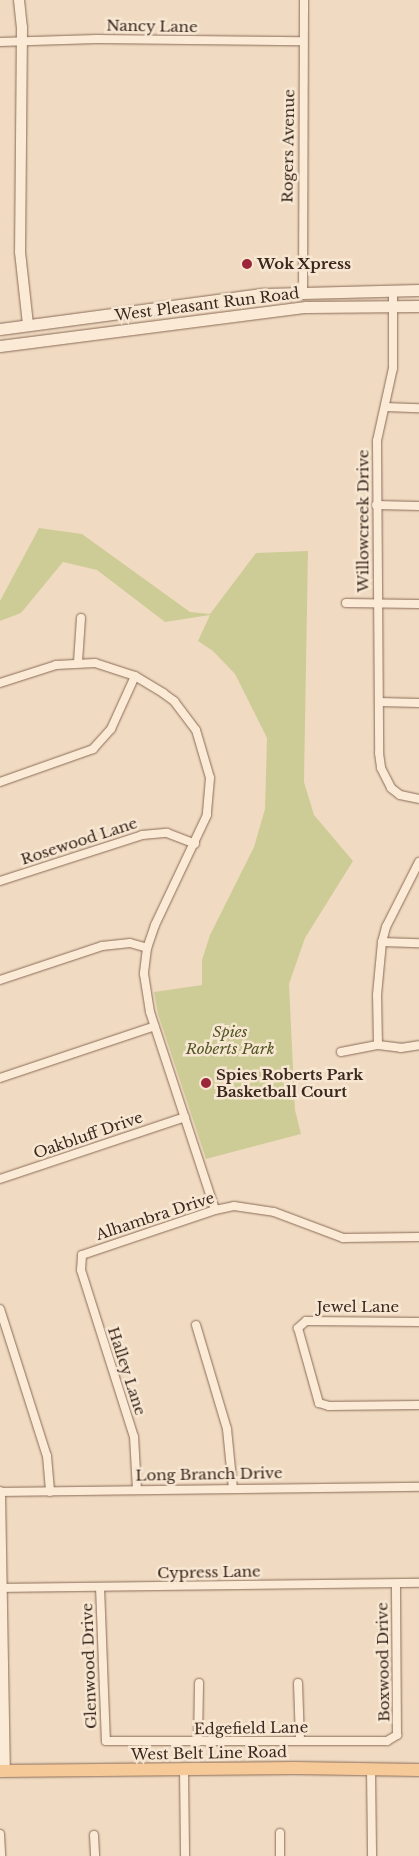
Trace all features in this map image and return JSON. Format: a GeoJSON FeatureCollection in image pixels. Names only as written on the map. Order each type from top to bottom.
{"type":"FeatureCollection","features":[{"type":"Feature","properties":{"kind":"main road","name":"West Pleasant Run Road"},"geometry":{"type":"LineString","coordinates":[[0,328],[170,306],[304,292],[419,290]]}},
{"type":"Feature","properties":{"kind":"main road"},"geometry":{"type":"LineString","coordinates":[[304,292],[306,307]]}},
{"type":"Feature","properties":{"kind":"main road"},"geometry":{"type":"LineString","coordinates":[[170,306],[173,323]]}},
{"type":"Feature","properties":{"kind":"main road","name":"West Pleasant Run Road"},"geometry":{"type":"LineString","coordinates":[[0,346],[306,307],[419,306]]}},
{"type":"Feature","properties":{"kind":"main road"},"geometry":{"type":"LineString","coordinates":[[28,325],[30,343]]}},
{"type":"Feature","properties":{"kind":"main road","name":"West Belt Line Road"},"geometry":{"type":"LineString","coordinates":[[2,1771],[184,1769],[419,1770]]}},
{"type":"Feature","properties":{"kind":"street"},"geometry":{"type":"LineString","coordinates":[[19,0],[22,42],[20,252],[28,325]]}},
{"type":"Feature","properties":{"kind":"street","name":"Rogers Avenue"},"geometry":{"type":"LineString","coordinates":[[304,0],[304,292]]}},
{"type":"Feature","properties":{"kind":"street","name":"Nancy Lane"},"geometry":{"type":"LineString","coordinates":[[0,42],[97,39],[303,41]]}},
{"type":"Feature","properties":{"kind":"street","name":"Willowcreek Drive"},"geometry":{"type":"LineString","coordinates":[[393,290],[392,368],[377,441],[379,753],[381,768],[392,788],[400,794],[419,799]]}},
{"type":"Feature","properties":{"kind":"street"},"geometry":{"type":"LineString","coordinates":[[385,407],[419,408]]}},
{"type":"Feature","properties":{"kind":"street"},"geometry":{"type":"LineString","coordinates":[[376,505],[419,506]]}},
{"type":"Feature","properties":{"kind":"street"},"geometry":{"type":"LineString","coordinates":[[346,603],[419,604]]}},
{"type":"Feature","properties":{"kind":"street"},"geometry":{"type":"LineString","coordinates":[[78,662],[81,618]]}},
{"type":"Feature","properties":{"kind":"street"},"geometry":{"type":"LineString","coordinates":[[0,683],[56,665],[78,662],[95,663],[135,676],[174,701],[196,730],[204,750],[210,795],[207,815],[147,948],[145,984],[155,1026],[214,1210]]}},
{"type":"Feature","properties":{"kind":"street"},"geometry":{"type":"LineString","coordinates":[[0,782],[93,750],[111,729],[135,676]]}},
{"type":"Feature","properties":{"kind":"street"},"geometry":{"type":"LineString","coordinates":[[379,702],[419,703]]}},
{"type":"Feature","properties":{"kind":"street","name":"Rosewood Lane"},"geometry":{"type":"LineString","coordinates":[[0,881],[142,834],[166,833],[195,844]]}},
{"type":"Feature","properties":{"kind":"street"},"geometry":{"type":"LineString","coordinates":[[378,1045],[382,942],[386,927],[419,862]]}},
{"type":"Feature","properties":{"kind":"street"},"geometry":{"type":"LineString","coordinates":[[382,942],[419,943]]}},
{"type":"Feature","properties":{"kind":"street"},"geometry":{"type":"LineString","coordinates":[[0,980],[102,946],[130,943],[147,948]]}},
{"type":"Feature","properties":{"kind":"street"},"geometry":{"type":"LineString","coordinates":[[0,1078],[155,1026]]}},
{"type":"Feature","properties":{"kind":"street"},"geometry":{"type":"LineString","coordinates":[[342,1052],[378,1045],[402,1048],[419,1045]]}},
{"type":"Feature","properties":{"kind":"street","name":"Oakbluff Drive"},"geometry":{"type":"LineString","coordinates":[[0,1179],[185,1117]]}},
{"type":"Feature","properties":{"kind":"street","name":"Alhambra Drive"},"geometry":{"type":"LineString","coordinates":[[80,1261],[82,1255],[214,1210],[234,1206],[274,1212],[343,1238],[419,1237]]}},
{"type":"Feature","properties":{"kind":"street","name":"Halley Lane"},"geometry":{"type":"LineString","coordinates":[[80,1261],[134,1437],[137,1490]]}},
{"type":"Feature","properties":{"kind":"street"},"geometry":{"type":"LineString","coordinates":[[0,1309],[47,1456],[50,1492]]}},
{"type":"Feature","properties":{"kind":"street","name":"Jewel Lane"},"geometry":{"type":"LineString","coordinates":[[419,1322],[306,1321],[298,1328],[319,1403],[329,1406],[419,1405]]}},
{"type":"Feature","properties":{"kind":"street"},"geometry":{"type":"LineString","coordinates":[[196,1325],[227,1429],[233,1489]]}},
{"type":"Feature","properties":{"kind":"street","name":"Long Branch Drive"},"geometry":{"type":"LineString","coordinates":[[0,1492],[419,1487]]}},
{"type":"Feature","properties":{"kind":"street"},"geometry":{"type":"LineString","coordinates":[[0,1492],[2,1771]]}},
{"type":"Feature","properties":{"kind":"street","name":"Boxwood Drive"},"geometry":{"type":"LineString","coordinates":[[394,1739],[397,1736],[396,1584]]}},
{"type":"Feature","properties":{"kind":"street","name":"Cypress Lane"},"geometry":{"type":"LineString","coordinates":[[1,1588],[419,1584]]}},
{"type":"Feature","properties":{"kind":"street","name":"Glenwood Drive"},"geometry":{"type":"LineString","coordinates":[[100,1587],[103,1733],[109,1742]]}},
{"type":"Feature","properties":{"kind":"street"},"geometry":{"type":"LineString","coordinates":[[198,1742],[199,1683]]}},
{"type":"Feature","properties":{"kind":"street"},"geometry":{"type":"LineString","coordinates":[[298,1683],[300,1741]]}},
{"type":"Feature","properties":{"kind":"street","name":"Edgefield Lane"},"geometry":{"type":"LineString","coordinates":[[109,1742],[394,1739]]}},
{"type":"Feature","properties":{"kind":"street"},"geometry":{"type":"LineString","coordinates":[[184,1769],[185,1856]]}},
{"type":"Feature","properties":{"kind":"street"},"geometry":{"type":"LineString","coordinates":[[371,1769],[372,1856]]}},
{"type":"Feature","properties":{"kind":"street"},"geometry":{"type":"LineString","coordinates":[[280,1833],[280,1856]]}},
{"type":"Feature","properties":{"kind":"street"},"geometry":{"type":"LineString","coordinates":[[0,1834],[1,1856]]}},
{"type":"Feature","properties":{"kind":"street"},"geometry":{"type":"LineString","coordinates":[[94,1835],[95,1856]]}},
{"type":"Feature","properties":{"kind":"green space","name":"Spies Roberts Park"},"geometry":{"type":"Polygon","coordinates":[[[39,528],[82,534],[190,612],[210,614],[256,553],[308,551],[304,782],[314,815],[353,861],[305,938],[289,984],[295,1110],[301,1134],[206,1159],[158,1014],[154,992],[202,985],[202,960],[210,935],[254,847],[265,809],[267,738],[235,674],[213,651],[198,641],[210,615],[165,622],[97,570],[63,562],[21,613],[0,621],[0,601],[39,528]]]}},
{"type":"Feature","properties":{"kind":"place","name":"Wok Xpress"},"geometry":{"type":"Point","coordinates":[247,264]}},
{"type":"Feature","properties":{"kind":"place","name":"Spies Roberts Park Basketball Court"},"geometry":{"type":"Point","coordinates":[206,1083]}}]}
